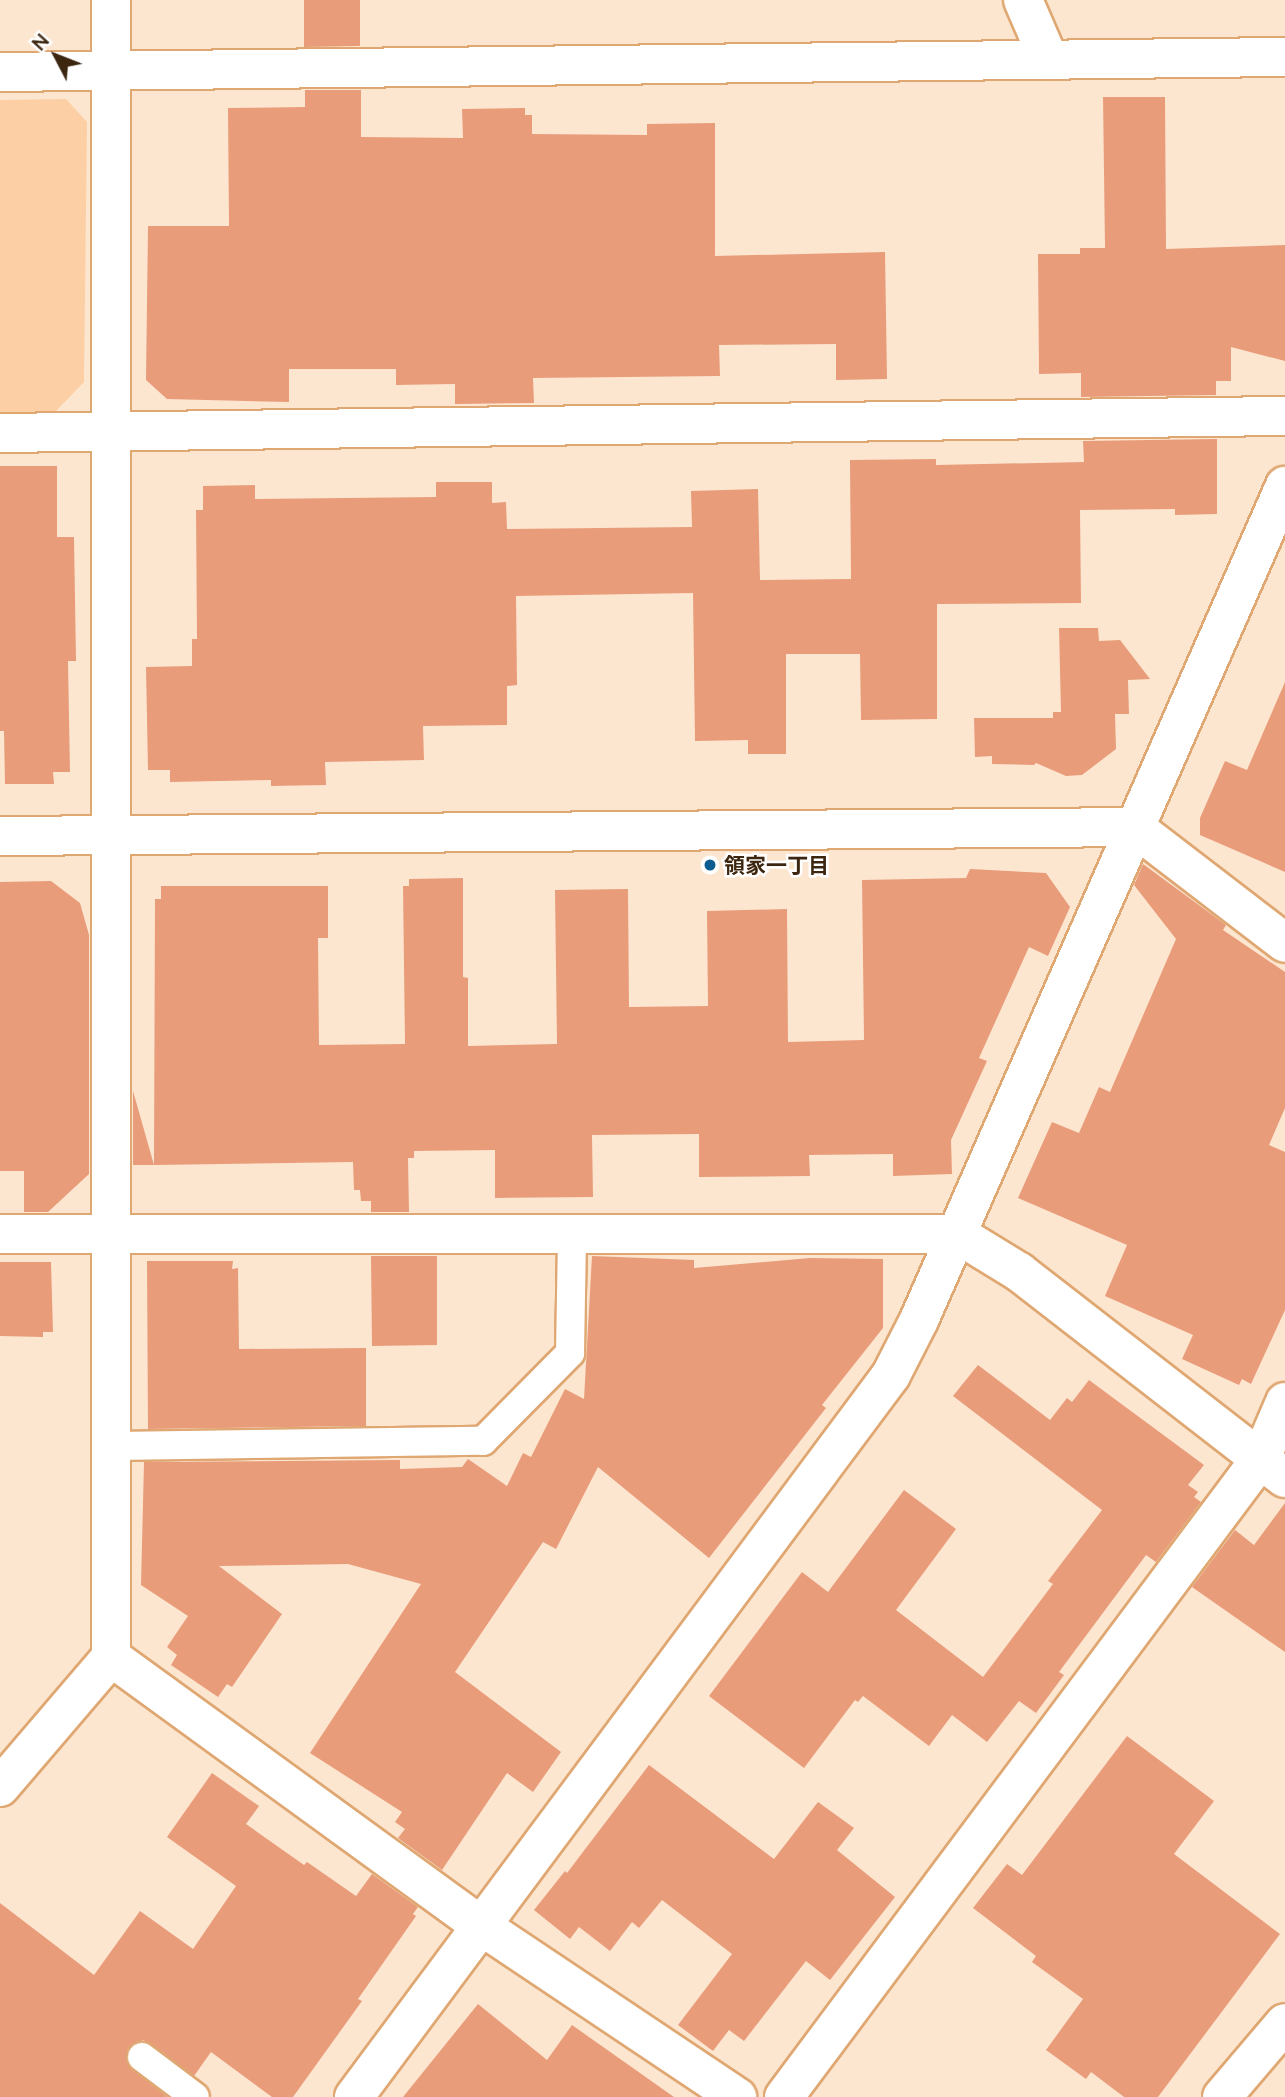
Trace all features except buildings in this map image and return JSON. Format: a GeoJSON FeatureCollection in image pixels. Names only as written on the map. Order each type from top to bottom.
{"type":"FeatureCollection","features":[{"type":"Feature","properties":{"kind":"street"},"geometry":{"type":"LineString","coordinates":[[0,1787],[111,1657],[111,0]]}},
{"type":"Feature","properties":{"kind":"street"},"geometry":{"type":"LineString","coordinates":[[1023,0],[1049,60]]}},
{"type":"Feature","properties":{"kind":"street"},"geometry":{"type":"LineString","coordinates":[[0,72],[1285,57]]}},
{"type":"Feature","properties":{"kind":"street"},"geometry":{"type":"LineString","coordinates":[[0,433],[1285,416]]}},
{"type":"Feature","properties":{"kind":"street"},"geometry":{"type":"LineString","coordinates":[[354,2097],[891,1375],[957,1234],[1285,486]]}},
{"type":"Feature","properties":{"kind":"street"},"geometry":{"type":"LineString","coordinates":[[0,836],[1134,827],[1285,943]]}},
{"type":"Feature","properties":{"kind":"street"},"geometry":{"type":"LineString","coordinates":[[0,1234],[957,1234],[1018,1272],[1273,1468]]}},
{"type":"Feature","properties":{"kind":"street"},"geometry":{"type":"LineString","coordinates":[[783,2097],[1273,1468],[1285,1402]]}},
{"type":"Feature","properties":{"kind":"street"},"geometry":{"type":"LineString","coordinates":[[111,1657],[483,1927],[737,2097]]}},
{"type":"Feature","properties":{"kind":"street"},"geometry":{"type":"LineString","coordinates":[[1222,2097],[1285,2023]]}},
{"type":"Feature","properties":{"kind":"lane"},"geometry":{"type":"LineString","coordinates":[[111,1446],[483,1441],[570,1353],[572,1235]]}},
{"type":"Feature","properties":{"kind":"lane"},"geometry":{"type":"LineString","coordinates":[[142,2057],[195,2097]]}},
{"type":"Feature","properties":{"kind":"shaded area"},"geometry":{"type":"Polygon","coordinates":[[[66,99],[87,122],[84,382],[55,412],[0,413],[0,100],[66,99]]]}},
{"type":"Feature","properties":{"kind":"place","name":"領家一丁目"},"geometry":{"type":"Point","coordinates":[710,865]}}]}
